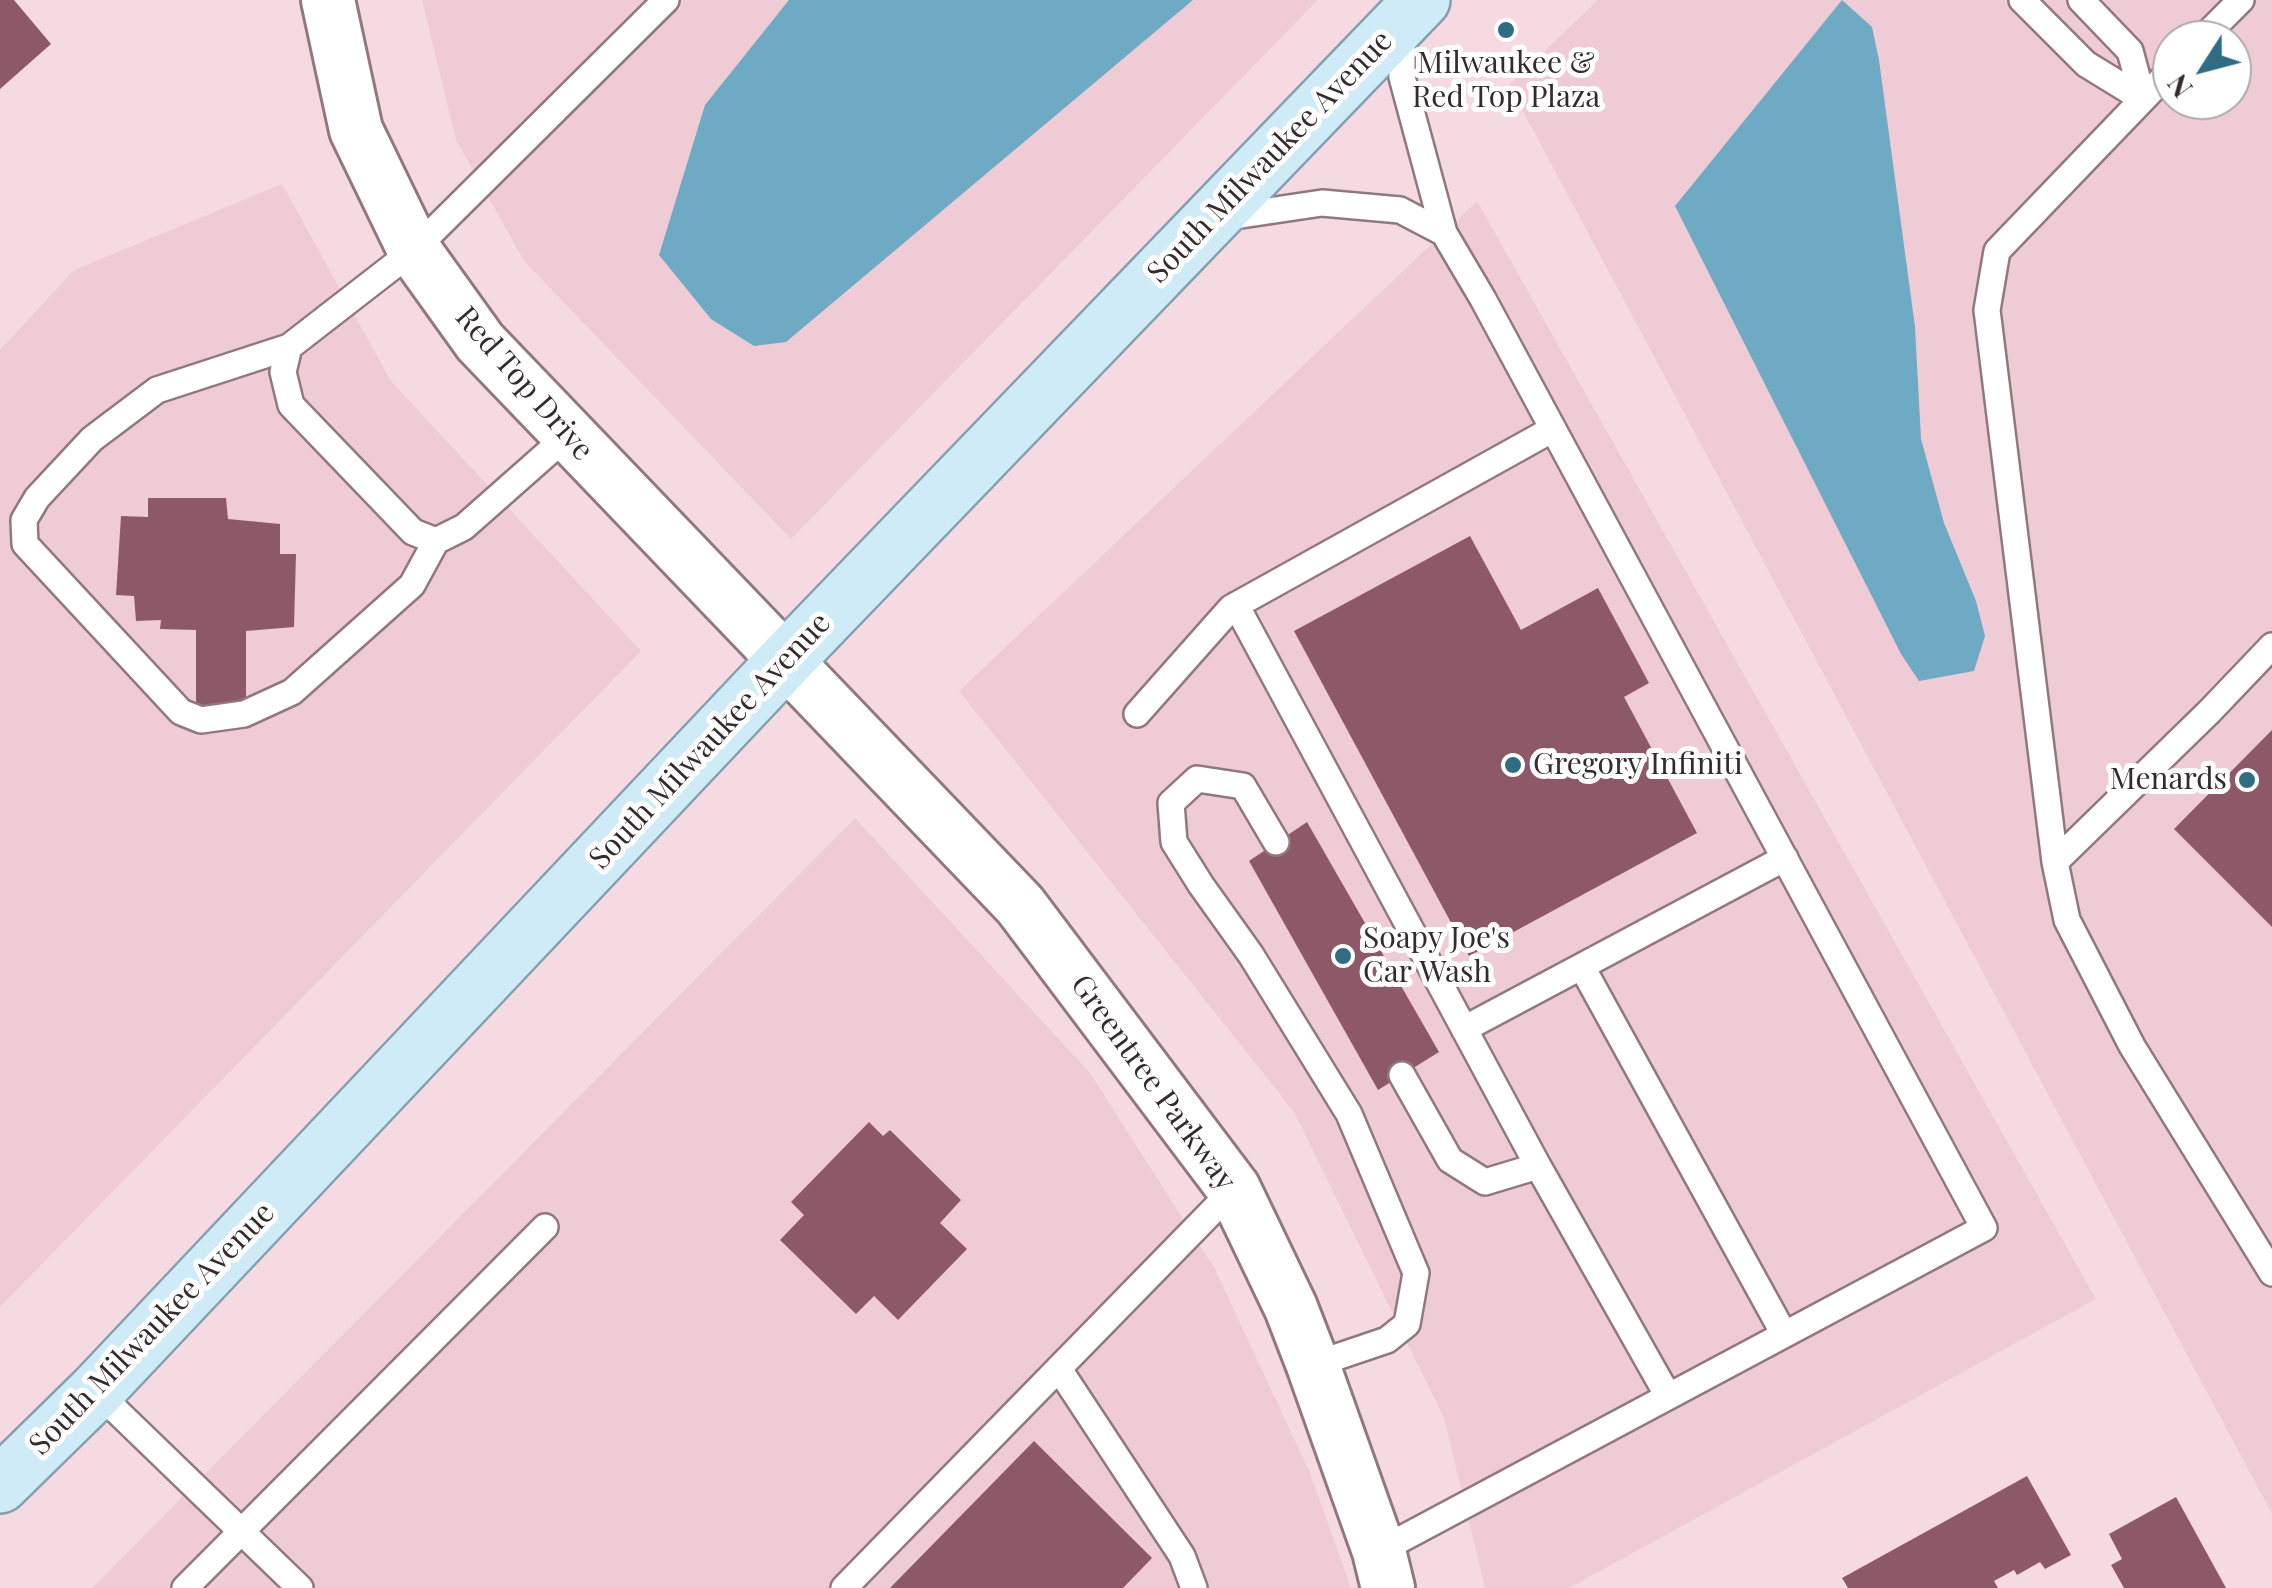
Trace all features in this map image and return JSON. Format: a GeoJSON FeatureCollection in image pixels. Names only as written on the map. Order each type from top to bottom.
{"type":"FeatureCollection","features":[{"type":"Feature","properties":{"kind":"main road","name":"South Milwaukee Avenue"},"geometry":{"type":"LineString","coordinates":[[0,1485],[96,1391],[1408,6]]}},
{"type":"Feature","properties":{"kind":"street","name":"Red Top Drive"},"geometry":{"type":"LineString","coordinates":[[328,0],[356,130],[414,250],[480,342],[787,659]]}},
{"type":"Feature","properties":{"kind":"street","name":"Greentree Parkway"},"geometry":{"type":"LineString","coordinates":[[787,659],[1020,905],[1234,1190],[1291,1308],[1383,1570]]}},
{"type":"Feature","properties":{"kind":"lane"},"geometry":{"type":"LineString","coordinates":[[567,436],[464,527],[436,541],[412,585],[292,692],[244,714],[201,720],[181,712],[24,544],[24,520],[36,498],[92,439],[157,390],[288,347],[414,250],[666,0]]}},
{"type":"Feature","properties":{"kind":"lane"},"geometry":{"type":"LineString","coordinates":[[2022,0],[2086,64],[2143,99]]}},
{"type":"Feature","properties":{"kind":"lane"},"geometry":{"type":"LineString","coordinates":[[2046,0],[2143,99]]}},
{"type":"Feature","properties":{"kind":"lane"},"geometry":{"type":"LineString","coordinates":[[2081,0],[2130,52],[2143,99]]}},
{"type":"Feature","properties":{"kind":"lane"},"geometry":{"type":"LineString","coordinates":[[2220,20],[2241,0]]}},
{"type":"Feature","properties":{"kind":"lane"},"geometry":{"type":"LineString","coordinates":[[1383,1570],[1668,1396],[1984,1228],[1444,233],[1402,77],[1408,6]]}},
{"type":"Feature","properties":{"kind":"lane"},"geometry":{"type":"LineString","coordinates":[[2152,90],[1996,252],[1987,310],[2055,862],[2067,920],[2132,1046],[2272,1273]]}},
{"type":"Feature","properties":{"kind":"lane"},"geometry":{"type":"LineString","coordinates":[[1210,219],[1322,203],[1400,210],[1444,233]]}},
{"type":"Feature","properties":{"kind":"lane"},"geometry":{"type":"LineString","coordinates":[[288,347],[283,372],[291,405],[414,532],[436,541]]}},
{"type":"Feature","properties":{"kind":"lane"},"geometry":{"type":"LineString","coordinates":[[1138,714],[1236,605],[1553,428]]}},
{"type":"Feature","properties":{"kind":"lane"},"geometry":{"type":"LineString","coordinates":[[1236,605],[1538,1166],[1668,1396]]}},
{"type":"Feature","properties":{"kind":"lane"},"geometry":{"type":"LineString","coordinates":[[2055,862],[2272,646]]}},
{"type":"Feature","properties":{"kind":"lane"},"geometry":{"type":"LineString","coordinates":[[1276,842],[1243,786],[1197,779],[1172,803],[1174,842],[1350,1114],[1416,1273],[1407,1324],[1387,1340],[1312,1365]]}},
{"type":"Feature","properties":{"kind":"lane"},"geometry":{"type":"LineString","coordinates":[[1464,1029],[1785,858]]}},
{"type":"Feature","properties":{"kind":"lane"},"geometry":{"type":"LineString","coordinates":[[1582,966],[1784,1334]]}},
{"type":"Feature","properties":{"kind":"lane"},"geometry":{"type":"LineString","coordinates":[[1402,1075],[1450,1160],[1485,1182],[1538,1166]]}},
{"type":"Feature","properties":{"kind":"lane"},"geometry":{"type":"LineString","coordinates":[[844,1588],[1234,1190]]}},
{"type":"Feature","properties":{"kind":"lane"},"geometry":{"type":"LineString","coordinates":[[185,1588],[545,1227]]}},
{"type":"Feature","properties":{"kind":"lane"},"geometry":{"type":"LineString","coordinates":[[1059,1368],[1182,1556],[1194,1588]]}},
{"type":"Feature","properties":{"kind":"lane"},"geometry":{"type":"LineString","coordinates":[[96,1391],[300,1588]]}},
{"type":"Feature","properties":{"kind":"shaded area"},"geometry":{"type":"Polygon","coordinates":[[[422,0],[1318,0],[791,539],[524,261],[456,140],[422,0]]]}},
{"type":"Feature","properties":{"kind":"shaded area"},"geometry":{"type":"Polygon","coordinates":[[[1598,0],[2272,0],[2272,1514],[1509,85],[1598,0]]]}},
{"type":"Feature","properties":{"kind":"shaded area"},"geometry":{"type":"Polygon","coordinates":[[[282,184],[391,381],[641,651],[0,1307],[0,350],[74,270],[282,184]]]}},
{"type":"Feature","properties":{"kind":"shaded area"},"geometry":{"type":"Polygon","coordinates":[[[1477,201],[2096,1299],[1569,1588],[1485,1588],[1444,1418],[1294,1112],[959,691],[1477,201]]]}},
{"type":"Feature","properties":{"kind":"shaded area"},"geometry":{"type":"Polygon","coordinates":[[[855,818],[1090,1073],[1215,1269],[1310,1473],[1351,1588],[92,1588],[855,818]]]}},
{"type":"Feature","properties":{"kind":"water"},"geometry":{"type":"Polygon","coordinates":[[[789,0],[1193,0],[786,342],[754,346],[711,319],[659,255],[705,105],[789,0]]]}},
{"type":"Feature","properties":{"kind":"water"},"geometry":{"type":"Polygon","coordinates":[[[1842,0],[1872,27],[1915,327],[1921,439],[1944,523],[1976,601],[1985,636],[1974,671],[1919,681],[1901,654],[1675,206],[1842,0]]]}},
{"type":"Feature","properties":{"kind":"building"},"geometry":{"type":"Polygon","coordinates":[[[0,0],[14,0],[51,44],[0,89],[0,0]]]}},
{"type":"Feature","properties":{"kind":"building"},"geometry":{"type":"Polygon","coordinates":[[[148,498],[226,498],[228,519],[280,524],[280,554],[296,554],[294,627],[246,631],[246,704],[196,706],[196,630],[160,629],[161,620],[136,621],[134,596],[116,595],[121,516],[148,517],[148,498]]]}},
{"type":"Feature","properties":{"kind":"building","name":"Gregory Infiniti"},"geometry":{"type":"Polygon","coordinates":[[[1470,536],[1521,630],[1598,588],[1649,683],[1624,697],[1697,833],[1469,956],[1294,631],[1470,536]]]}},
{"type":"Feature","properties":{"kind":"building","name":"Menards"},"geometry":{"type":"Polygon","coordinates":[[[2272,730],[2272,927],[2174,829],[2272,730]]]}},
{"type":"Feature","properties":{"kind":"building","name":"Soapy Joe's Car Wash"},"geometry":{"type":"Polygon","coordinates":[[[1307,822],[1439,1052],[1378,1090],[1249,861],[1307,822]]]}},
{"type":"Feature","properties":{"kind":"building"},"geometry":{"type":"Polygon","coordinates":[[[869,1122],[883,1136],[890,1130],[961,1200],[940,1223],[967,1249],[898,1320],[874,1296],[856,1314],[780,1240],[804,1215],[791,1202],[869,1122]]]}},
{"type":"Feature","properties":{"kind":"building"},"geometry":{"type":"Polygon","coordinates":[[[1034,1441],[1152,1558],[1123,1588],[890,1588],[1034,1441]]]}},
{"type":"Feature","properties":{"kind":"building"},"geometry":{"type":"Polygon","coordinates":[[[2027,1476],[2071,1555],[2045,1569],[2040,1562],[2017,1575],[2014,1570],[1994,1581],[1998,1588],[1848,1588],[1842,1578],[2027,1476]]]}},
{"type":"Feature","properties":{"kind":"building"},"geometry":{"type":"Polygon","coordinates":[[[2176,1497],[2226,1588],[2124,1588],[2111,1565],[2122,1559],[2109,1534],[2176,1497]]]}},
{"type":"Feature","properties":{"kind":"place","name":"Milwaukee & Red Top Plaza"},"geometry":{"type":"Point","coordinates":[1506,30]}},
{"type":"Feature","properties":{"kind":"place","name":"Gregory Infiniti"},"geometry":{"type":"Point","coordinates":[1513,765]}},
{"type":"Feature","properties":{"kind":"place","name":"Menards"},"geometry":{"type":"Point","coordinates":[2247,780]}},
{"type":"Feature","properties":{"kind":"place","name":"Soapy Joe's Car Wash"},"geometry":{"type":"Point","coordinates":[1343,956]}}]}
